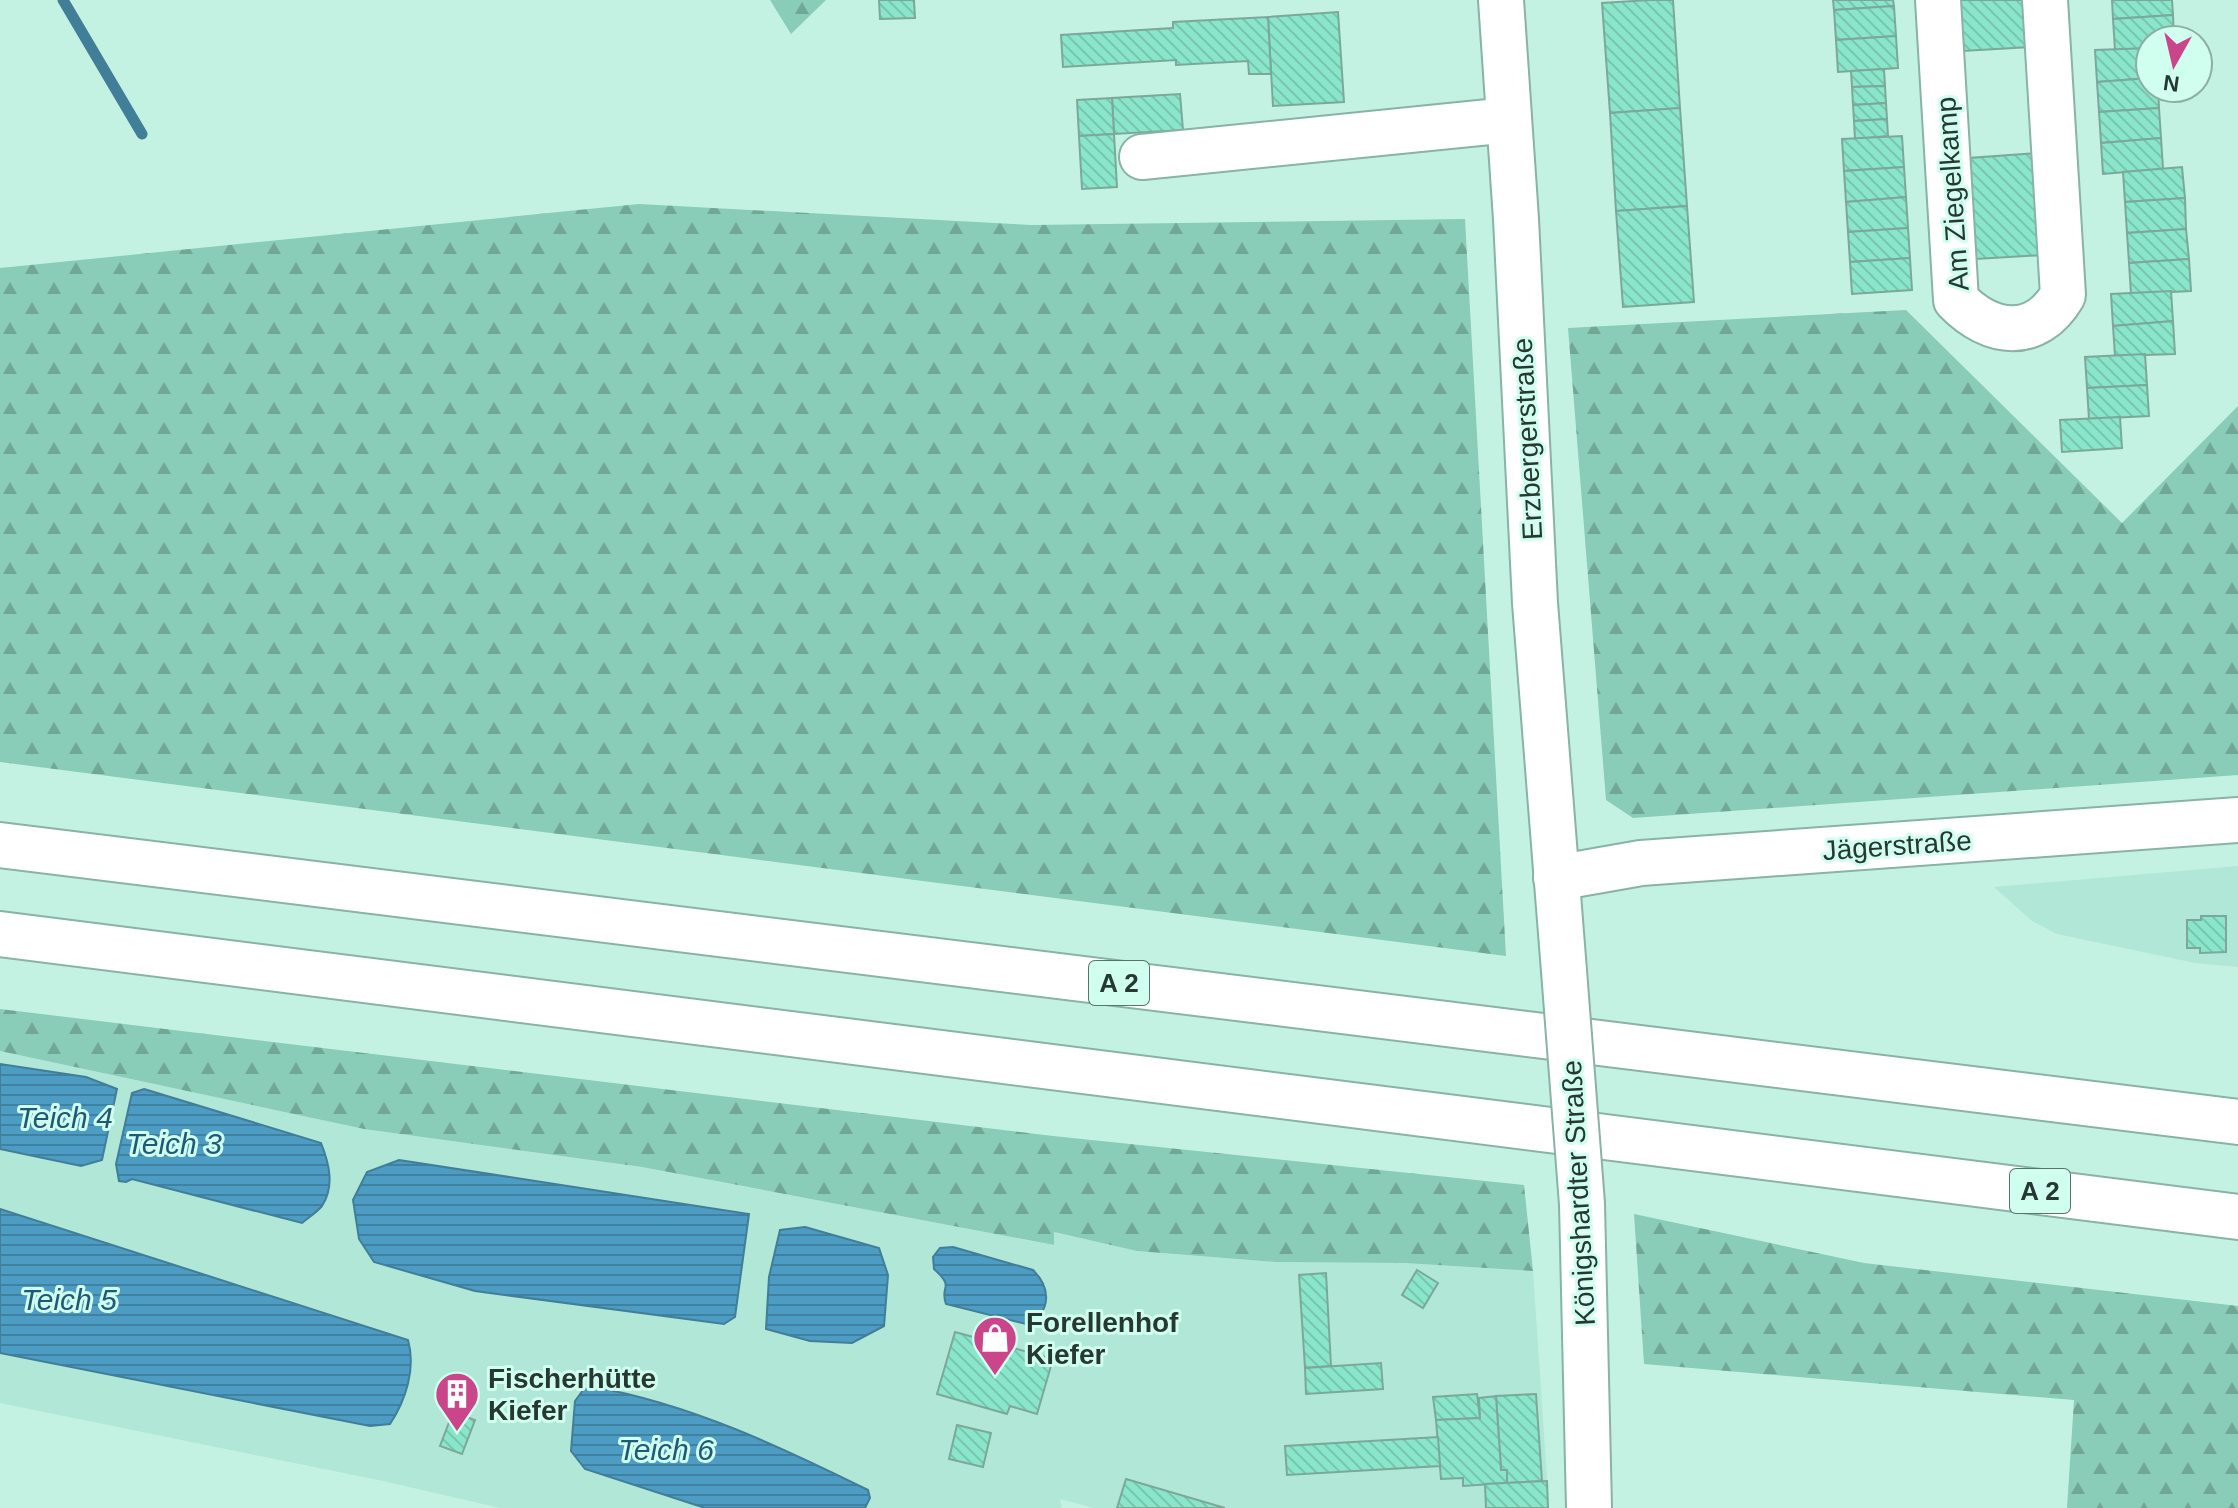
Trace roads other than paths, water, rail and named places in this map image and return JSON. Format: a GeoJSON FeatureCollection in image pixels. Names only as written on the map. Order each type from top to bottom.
{"type":"FeatureCollection","features":[{"type":"Feature","properties":{"kind":"main road","name":"Erzbergerstraße"},"geometry":{"type":"LineString","coordinates":[[1501,0],[1535,603],[1556,878]]}},
{"type":"Feature","properties":{"kind":"main road","name":"Am Ziegelkamp"},"geometry":{"type":"LineString","coordinates":[[1938,0],[1956,300],[1981,321],[1995,328],[2012,329],[2043,319],[2054,310],[2063,295],[2045,0]]}},
{"type":"Feature","properties":{"kind":"main road"},"geometry":{"type":"LineString","coordinates":[[1142,157],[1509,120]]}},
{"type":"Feature","properties":{"kind":"main road","name":"Jägerstraße"},"geometry":{"type":"LineString","coordinates":[[1556,878],[1641,863],[2238,820]]}},
{"type":"Feature","properties":{"kind":"main road","name":"A 2"},"geometry":{"type":"LineString","coordinates":[[0,845],[2238,1122]]}},
{"type":"Feature","properties":{"kind":"main road","name":"Königshardter Straße"},"geometry":{"type":"LineString","coordinates":[[1556,878],[1582,1204],[1589,1508]]}},
{"type":"Feature","properties":{"kind":"main road","name":"A 2"},"geometry":{"type":"LineString","coordinates":[[0,934],[2238,1217]]}},
{"type":"Feature","properties":{"kind":"water","name":"Teich 4"},"geometry":{"type":"Polygon","coordinates":[[[0,1064],[86,1077],[117,1089],[102,1160],[81,1166],[0,1149],[0,1064]]]}},
{"type":"Feature","properties":{"kind":"water","name":"Teich 3"},"geometry":{"type":"Polygon","coordinates":[[[144,1089],[321,1143],[330,1183],[322,1206],[302,1223],[132,1179],[119,1181],[116,1164],[132,1093],[144,1089]]]}},
{"type":"Feature","properties":{"kind":"water"},"geometry":{"type":"Polygon","coordinates":[[[399,1160],[749,1214],[735,1317],[724,1324],[475,1291],[374,1262],[359,1239],[353,1200],[367,1172],[399,1160]]]}},
{"type":"Feature","properties":{"kind":"water","name":"Teich 5"},"geometry":{"type":"Polygon","coordinates":[[[0,1209],[408,1340],[410,1373],[396,1415],[390,1424],[370,1426],[0,1353],[0,1209]]]}},
{"type":"Feature","properties":{"kind":"water"},"geometry":{"type":"Polygon","coordinates":[[[805,1227],[879,1248],[888,1275],[884,1326],[852,1343],[810,1341],[766,1329],[769,1277],[780,1230],[805,1227]]]}},
{"type":"Feature","properties":{"kind":"water"},"geometry":{"type":"Polygon","coordinates":[[[953,1247],[1033,1270],[1043,1284],[1046,1298],[1037,1319],[1030,1325],[946,1304],[946,1284],[934,1269],[933,1257],[940,1248],[953,1247]]]}},
{"type":"Feature","properties":{"kind":"water","name":"Teich 6"},"geometry":{"type":"Polygon","coordinates":[[[594,1387],[665,1404],[734,1429],[868,1490],[870,1498],[865,1508],[705,1508],[585,1469],[571,1451],[575,1401],[583,1390],[594,1387]]]}},
{"type":"Feature","properties":{"kind":"waterway"},"geometry":{"type":"LineString","coordinates":[[63,0],[142,134]]}},
{"type":"Feature","properties":{"kind":"place","name":"Forellenhof Kiefer"},"geometry":{"type":"Point","coordinates":[995,1377]}},
{"type":"Feature","properties":{"kind":"place","name":"Fischerhütte Kiefer"},"geometry":{"type":"Point","coordinates":[457,1433]}}]}
